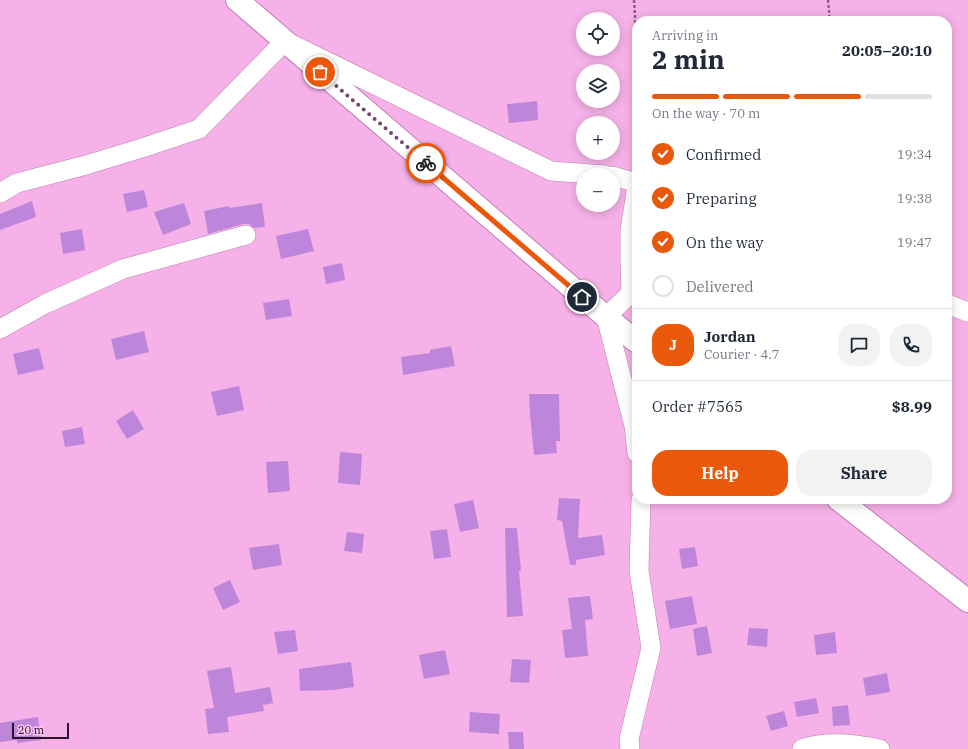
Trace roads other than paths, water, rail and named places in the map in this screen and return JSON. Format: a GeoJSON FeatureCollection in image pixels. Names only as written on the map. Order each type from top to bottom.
{"type":"FeatureCollection","features":[{"type":"Feature","properties":{"kind":"main road"},"geometry":{"type":"LineString","coordinates":[[237,0],[632,338]]}},
{"type":"Feature","properties":{"kind":"main road"},"geometry":{"type":"LineString","coordinates":[[844,504],[968,601]]}},
{"type":"Feature","properties":{"kind":"street"},"geometry":{"type":"LineString","coordinates":[[0,193],[17,183],[93,163],[199,129],[285,41],[551,171],[576,173]]}},
{"type":"Feature","properties":{"kind":"street"},"geometry":{"type":"LineString","coordinates":[[620,178],[632,182]]}},
{"type":"Feature","properties":{"kind":"street"},"geometry":{"type":"LineString","coordinates":[[632,220],[630,230],[632,293],[606,317],[632,418]]}},
{"type":"Feature","properties":{"kind":"street"},"geometry":{"type":"LineString","coordinates":[[0,329],[45,304],[122,268],[246,235]]}},
{"type":"Feature","properties":{"kind":"street"},"geometry":{"type":"LineString","coordinates":[[952,306],[968,312]]}},
{"type":"Feature","properties":{"kind":"street"},"geometry":{"type":"LineString","coordinates":[[630,749],[629,739],[651,648],[639,571],[641,504]]}},
{"type":"Feature","properties":{"kind":"street"},"geometry":{"type":"LineString","coordinates":[[802,749],[809,746],[837,743],[863,745],[880,749]]}}]}
